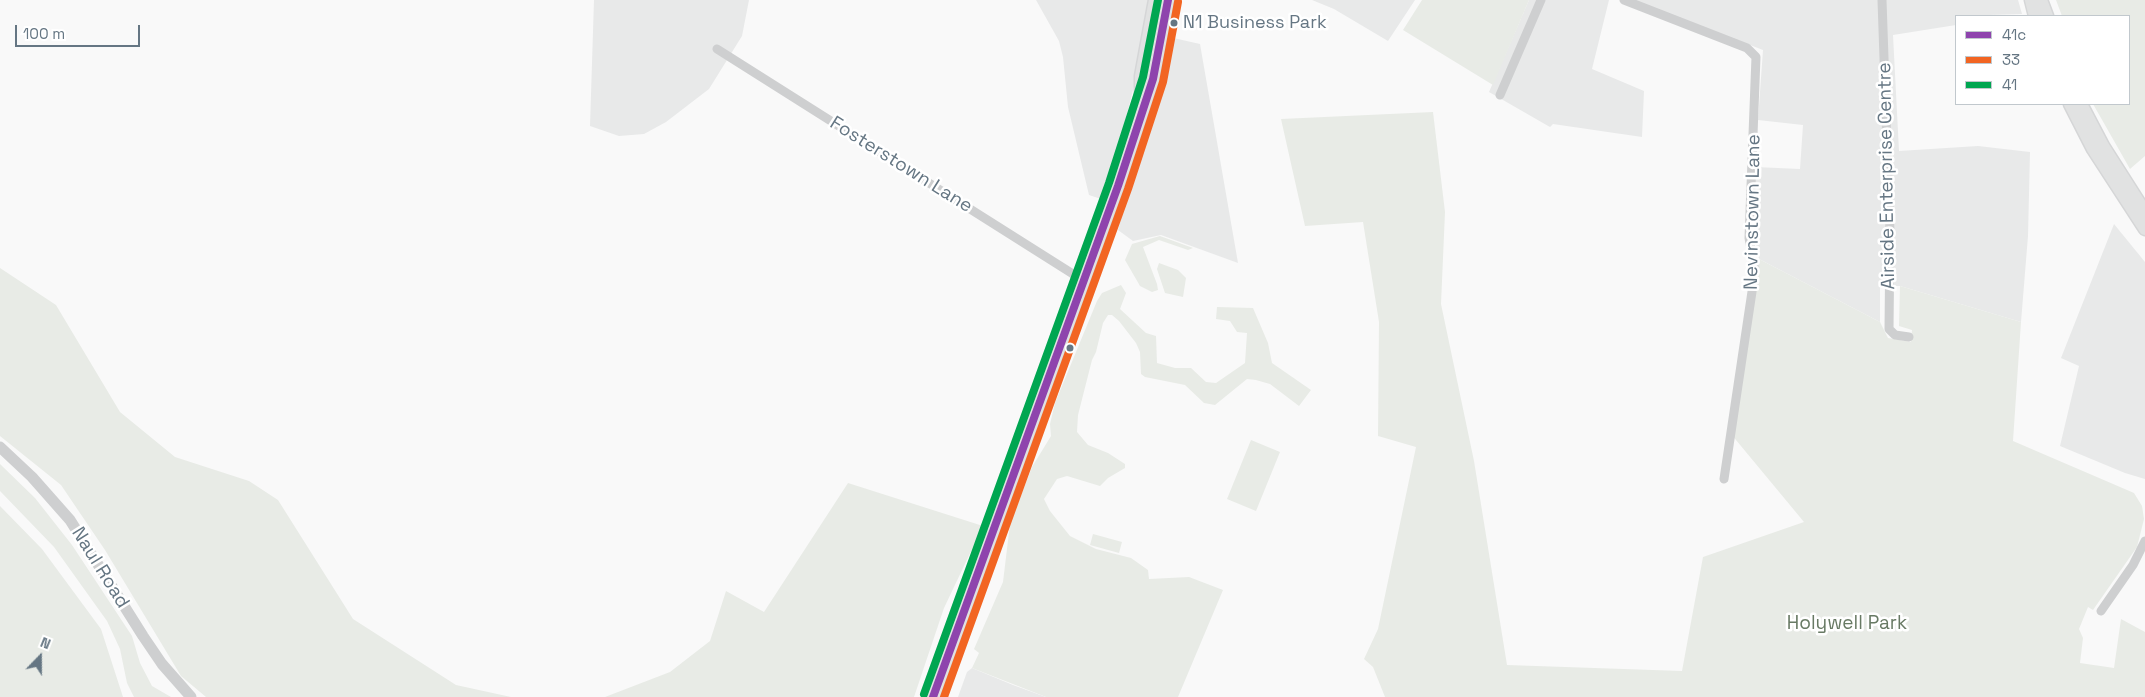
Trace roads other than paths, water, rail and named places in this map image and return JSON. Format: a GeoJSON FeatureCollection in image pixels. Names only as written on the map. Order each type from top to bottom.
{"type":"FeatureCollection","features":[{"type":"Feature","properties":{"kind":"main road"},"geometry":{"type":"LineString","coordinates":[[1141,112],[1142,76],[1155,0]]}},
{"type":"Feature","properties":{"kind":"main road"},"geometry":{"type":"LineString","coordinates":[[933,697],[1084,281],[1153,79],[1168,0]]}},
{"type":"Feature","properties":{"kind":"main road"},"geometry":{"type":"LineString","coordinates":[[2031,0],[2035,15]]}},
{"type":"Feature","properties":{"kind":"main road"},"geometry":{"type":"LineString","coordinates":[[2041,0],[2047,15]]}},
{"type":"Feature","properties":{"kind":"main road"},"geometry":{"type":"LineString","coordinates":[[2071,105],[2093,149],[2145,229]]}},
{"type":"Feature","properties":{"kind":"main road"},"geometry":{"type":"LineString","coordinates":[[2082,105],[2103,146],[2145,212]]}},
{"type":"Feature","properties":{"kind":"street"},"geometry":{"type":"LineString","coordinates":[[1500,95],[1541,0]]}},
{"type":"Feature","properties":{"kind":"street","name":"Nevinstown Lane"},"geometry":{"type":"LineString","coordinates":[[1624,0],[1747,48],[1756,57],[1749,238],[1754,266],[1753,285],[1724,480]]}},
{"type":"Feature","properties":{"kind":"street","name":"Airside Enterprise Centre"},"geometry":{"type":"LineString","coordinates":[[1882,0],[1890,232],[1889,329],[1895,335],[1909,337]]}},
{"type":"Feature","properties":{"kind":"street","name":"Fosterstown Lane"},"geometry":{"type":"LineString","coordinates":[[717,49],[1084,281]]}},
{"type":"Feature","properties":{"kind":"street","name":"Naul Road"},"geometry":{"type":"LineString","coordinates":[[0,447],[32,477],[70,520],[162,664],[191,697]]}},
{"type":"Feature","properties":{"kind":"street"},"geometry":{"type":"LineString","coordinates":[[2101,610],[2136,559],[2145,541]]}},
{"type":"Feature","properties":{"kind":"place","name":"N1 Business Park"},"geometry":{"type":"Point","coordinates":[1174,23]}},
{"type":"Feature","properties":{"kind":"park label","name":"Holywell Park"},"geometry":{"type":"Point","coordinates":[1847,624]}}]}
